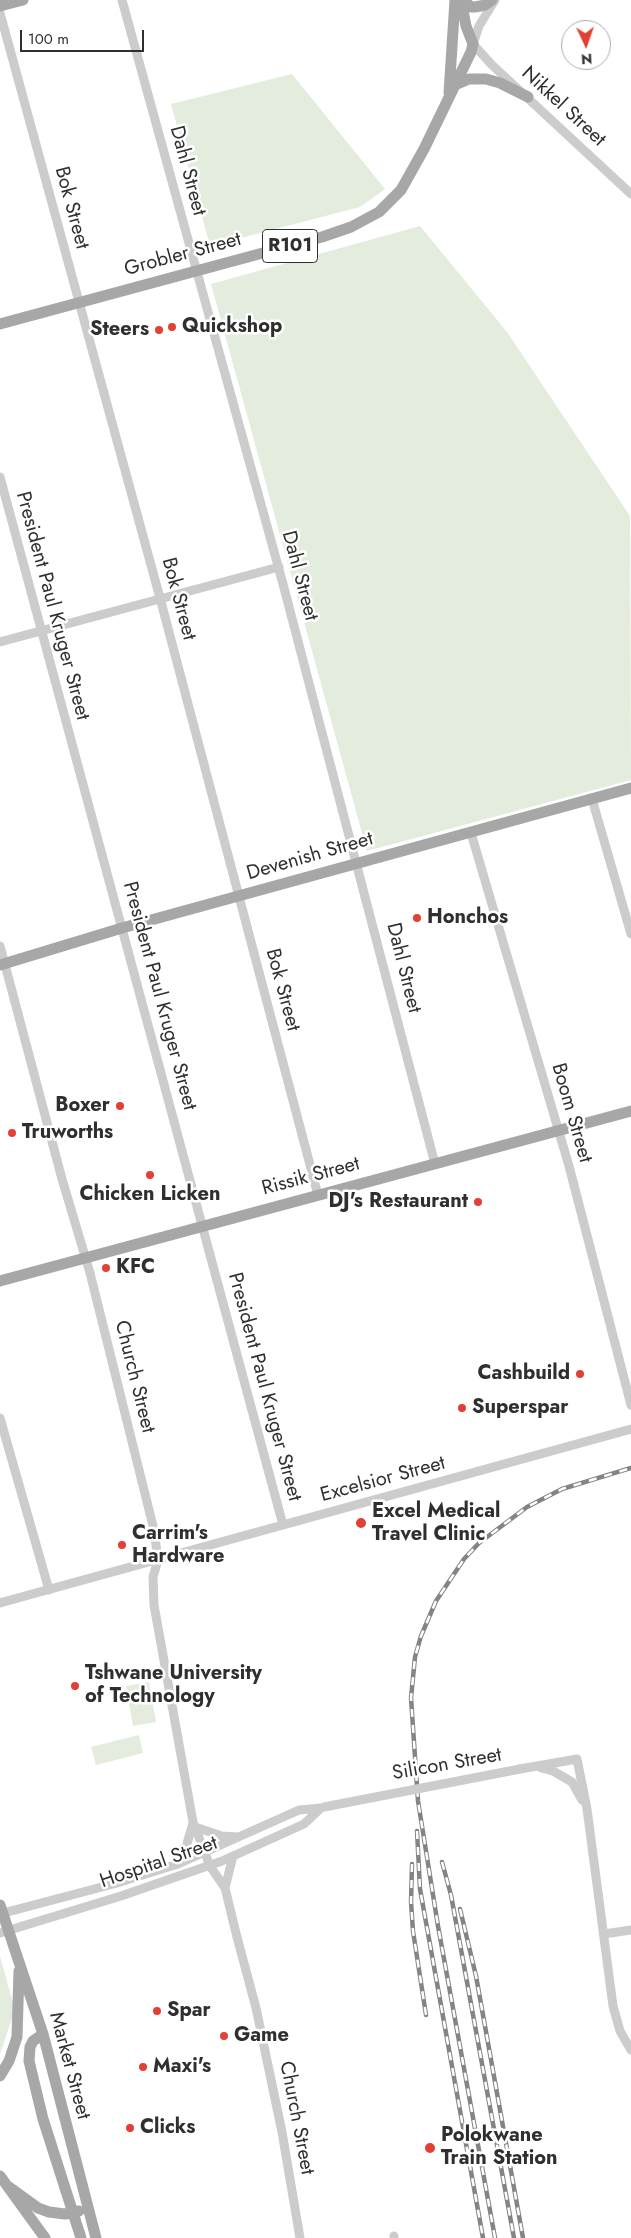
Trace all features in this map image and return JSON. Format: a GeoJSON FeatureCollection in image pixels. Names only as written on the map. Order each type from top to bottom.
{"type":"FeatureCollection","features":[{"type":"Feature","properties":{"kind":"main road"},"geometry":{"type":"LineString","coordinates":[[0,6],[23,0]]}},
{"type":"Feature","properties":{"kind":"main road","name":"Grobler Street"},"geometry":{"type":"LineString","coordinates":[[0,324],[322,237],[367,220],[380,212],[401,190],[424,149],[448,99],[455,0]]}},
{"type":"Feature","properties":{"kind":"main road"},"geometry":{"type":"LineString","coordinates":[[462,0],[470,7],[475,8],[493,0]]}},
{"type":"Feature","properties":{"kind":"main road"},"geometry":{"type":"LineString","coordinates":[[462,0],[466,26],[473,44]]}},
{"type":"Feature","properties":{"kind":"main road","name":"R101"},"geometry":{"type":"LineString","coordinates":[[448,99],[473,44]]}},
{"type":"Feature","properties":{"kind":"main road"},"geometry":{"type":"LineString","coordinates":[[455,86],[474,78],[486,79],[500,83],[528,97]]}},
{"type":"Feature","properties":{"kind":"main road","name":"Devenish Street"},"geometry":{"type":"LineString","coordinates":[[2,964],[122,928],[631,788]]}},
{"type":"Feature","properties":{"kind":"main road","name":"Rissik Street"},"geometry":{"type":"LineString","coordinates":[[0,1281],[631,1110]]}},
{"type":"Feature","properties":{"kind":"main road","name":"Market Street"},"geometry":{"type":"LineString","coordinates":[[1,1911],[4,1932],[19,1960],[42,2034],[96,2238]]}},
{"type":"Feature","properties":{"kind":"main road"},"geometry":{"type":"LineString","coordinates":[[0,2076],[9,2061],[17,2037],[19,1960]]}},
{"type":"Feature","properties":{"kind":"main road"},"geometry":{"type":"LineString","coordinates":[[42,2034],[30,2047],[29,2061],[44,2119],[81,2238]]}},
{"type":"Feature","properties":{"kind":"main road"},"geometry":{"type":"LineString","coordinates":[[3,2181],[38,2208],[58,2214],[88,2209]]}},
{"type":"Feature","properties":{"kind":"main road"},"geometry":{"type":"LineString","coordinates":[[3,2181],[45,2238]]}},
{"type":"Feature","properties":{"kind":"street","name":"Dahl Street"},"geometry":{"type":"LineString","coordinates":[[122,0],[279,567],[435,1164]]}},
{"type":"Feature","properties":{"kind":"street"},"geometry":{"type":"LineString","coordinates":[[473,44],[479,26],[493,0]]}},
{"type":"Feature","properties":{"kind":"street","name":"Bok Street"},"geometry":{"type":"LineString","coordinates":[[0,13],[160,598],[318,1195]]}},
{"type":"Feature","properties":{"kind":"street","name":"Nikkel Street"},"geometry":{"type":"LineString","coordinates":[[473,44],[492,65],[631,194]]}},
{"type":"Feature","properties":{"kind":"street","name":"President Paul Kruger Street"},"geometry":{"type":"LineString","coordinates":[[0,477],[283,1525]]}},
{"type":"Feature","properties":{"kind":"street"},"geometry":{"type":"LineString","coordinates":[[0,642],[279,567]]}},
{"type":"Feature","properties":{"kind":"street"},"geometry":{"type":"LineString","coordinates":[[592,799],[631,934]]}},
{"type":"Feature","properties":{"kind":"street","name":"Boom Street"},"geometry":{"type":"LineString","coordinates":[[471,833],[558,1131],[631,1405]]}},
{"type":"Feature","properties":{"kind":"street","name":"Church Street"},"geometry":{"type":"LineString","coordinates":[[0,946],[2,964],[85,1258],[154,1530],[158,1560],[153,1577],[154,1604],[194,1825],[210,1866],[225,1888],[256,2008],[284,2142],[300,2238]]}},
{"type":"Feature","properties":{"kind":"street"},"geometry":{"type":"LineString","coordinates":[[0,1418],[48,1590]]}},
{"type":"Feature","properties":{"kind":"street","name":"Excelsior Street"},"geometry":{"type":"LineString","coordinates":[[0,1603],[517,1462],[631,1429]]}},
{"type":"Feature","properties":{"kind":"street","name":"Silicon Street"},"geometry":{"type":"LineString","coordinates":[[323,1807],[577,1759],[587,1809]]}},
{"type":"Feature","properties":{"kind":"street"},"geometry":{"type":"LineString","coordinates":[[536,1767],[553,1771],[572,1782],[587,1809],[616,2018],[620,2031],[631,2050]]}},
{"type":"Feature","properties":{"kind":"street","name":"Hospital Street"},"geometry":{"type":"LineString","coordinates":[[1,1911],[117,1884],[178,1864],[298,1810],[323,1807]]}},
{"type":"Feature","properties":{"kind":"street","name":"Hospital Street"},"geometry":{"type":"LineString","coordinates":[[4,1932],[210,1866],[304,1824],[323,1807]]}},
{"type":"Feature","properties":{"kind":"street"},"geometry":{"type":"LineString","coordinates":[[194,1825],[222,1836],[240,1837]]}},
{"type":"Feature","properties":{"kind":"street","name":"Church Street"},"geometry":{"type":"LineString","coordinates":[[178,1864],[184,1854],[194,1825]]}},
{"type":"Feature","properties":{"kind":"street"},"geometry":{"type":"LineString","coordinates":[[225,1888],[234,1856]]}},
{"type":"Feature","properties":{"kind":"street"},"geometry":{"type":"LineString","coordinates":[[604,1934],[631,1930]]}},
{"type":"Feature","properties":{"kind":"green space"},"geometry":{"type":"Polygon","coordinates":[[[292,74],[385,189],[360,207],[210,246],[171,104],[292,74]]]}},
{"type":"Feature","properties":{"kind":"green space"},"geometry":{"type":"Polygon","coordinates":[[[420,226],[507,332],[630,516],[631,780],[367,851],[211,284],[420,226]]]}},
{"type":"Feature","properties":{"kind":"green space"},"geometry":{"type":"Polygon","coordinates":[[[149,1682],[156,1722],[133,1726],[126,1686],[149,1682]]]}},
{"type":"Feature","properties":{"kind":"green space"},"geometry":{"type":"Polygon","coordinates":[[[139,1735],[143,1753],[96,1765],[91,1747],[139,1735]]]}},
{"type":"Feature","properties":{"kind":"green space"},"geometry":{"type":"Polygon","coordinates":[[[0,1956],[15,2010],[0,2054],[0,1956]]]}},
{"type":"Feature","properties":{"kind":"railway"},"geometry":{"type":"LineString","coordinates":[[495,2238],[438,1926],[418,1801],[411,1698],[415,1657],[421,1636],[436,1601],[464,1559],[479,1543],[527,1507],[562,1489],[631,1468]]}},
{"type":"Feature","properties":{"kind":"railway"},"geometry":{"type":"LineString","coordinates":[[417,1831],[420,1889],[483,2238]]}},
{"type":"Feature","properties":{"kind":"railway"},"geometry":{"type":"LineString","coordinates":[[442,1862],[451,1895],[514,2238]]}},
{"type":"Feature","properties":{"kind":"railway"},"geometry":{"type":"LineString","coordinates":[[412,1864],[411,1902],[413,1931],[426,2015]]}},
{"type":"Feature","properties":{"kind":"railway"},"geometry":{"type":"LineString","coordinates":[[460,1909],[476,1976],[523,2238]]}},
{"type":"Feature","properties":{"kind":"place","name":"Quickshop"},"geometry":{"type":"Point","coordinates":[172,327]}},
{"type":"Feature","properties":{"kind":"place","name":"Steers"},"geometry":{"type":"Point","coordinates":[159,330]}},
{"type":"Feature","properties":{"kind":"place","name":"Honchos"},"geometry":{"type":"Point","coordinates":[417,918]}},
{"type":"Feature","properties":{"kind":"place","name":"Boxer"},"geometry":{"type":"Point","coordinates":[120,1106]}},
{"type":"Feature","properties":{"kind":"place","name":"Truworths"},"geometry":{"type":"Point","coordinates":[12,1133]}},
{"type":"Feature","properties":{"kind":"place","name":"Chicken Licken"},"geometry":{"type":"Point","coordinates":[150,1175]}},
{"type":"Feature","properties":{"kind":"place","name":"DJ's Restaurant"},"geometry":{"type":"Point","coordinates":[478,1202]}},
{"type":"Feature","properties":{"kind":"place","name":"KFC"},"geometry":{"type":"Point","coordinates":[106,1268]}},
{"type":"Feature","properties":{"kind":"place","name":"Cashbuild"},"geometry":{"type":"Point","coordinates":[580,1374]}},
{"type":"Feature","properties":{"kind":"place","name":"Superspar"},"geometry":{"type":"Point","coordinates":[462,1408]}},
{"type":"Feature","properties":{"kind":"place","name":"Excel Medical Travel Clinic"},"geometry":{"type":"Point","coordinates":[361,1523]}},
{"type":"Feature","properties":{"kind":"place","name":"Carrim's Hardware"},"geometry":{"type":"Point","coordinates":[122,1545]}},
{"type":"Feature","properties":{"kind":"place","name":"Tshwane University of Technology"},"geometry":{"type":"Point","coordinates":[75,1686]}},
{"type":"Feature","properties":{"kind":"place","name":"Spar"},"geometry":{"type":"Point","coordinates":[157,2011]}},
{"type":"Feature","properties":{"kind":"place","name":"Game"},"geometry":{"type":"Point","coordinates":[224,2036]}},
{"type":"Feature","properties":{"kind":"place","name":"Maxi's"},"geometry":{"type":"Point","coordinates":[143,2067]}},
{"type":"Feature","properties":{"kind":"place","name":"Clicks"},"geometry":{"type":"Point","coordinates":[130,2128]}},
{"type":"Feature","properties":{"kind":"place","name":"Polokwane Train Station"},"geometry":{"type":"Point","coordinates":[430,2148]}}]}
